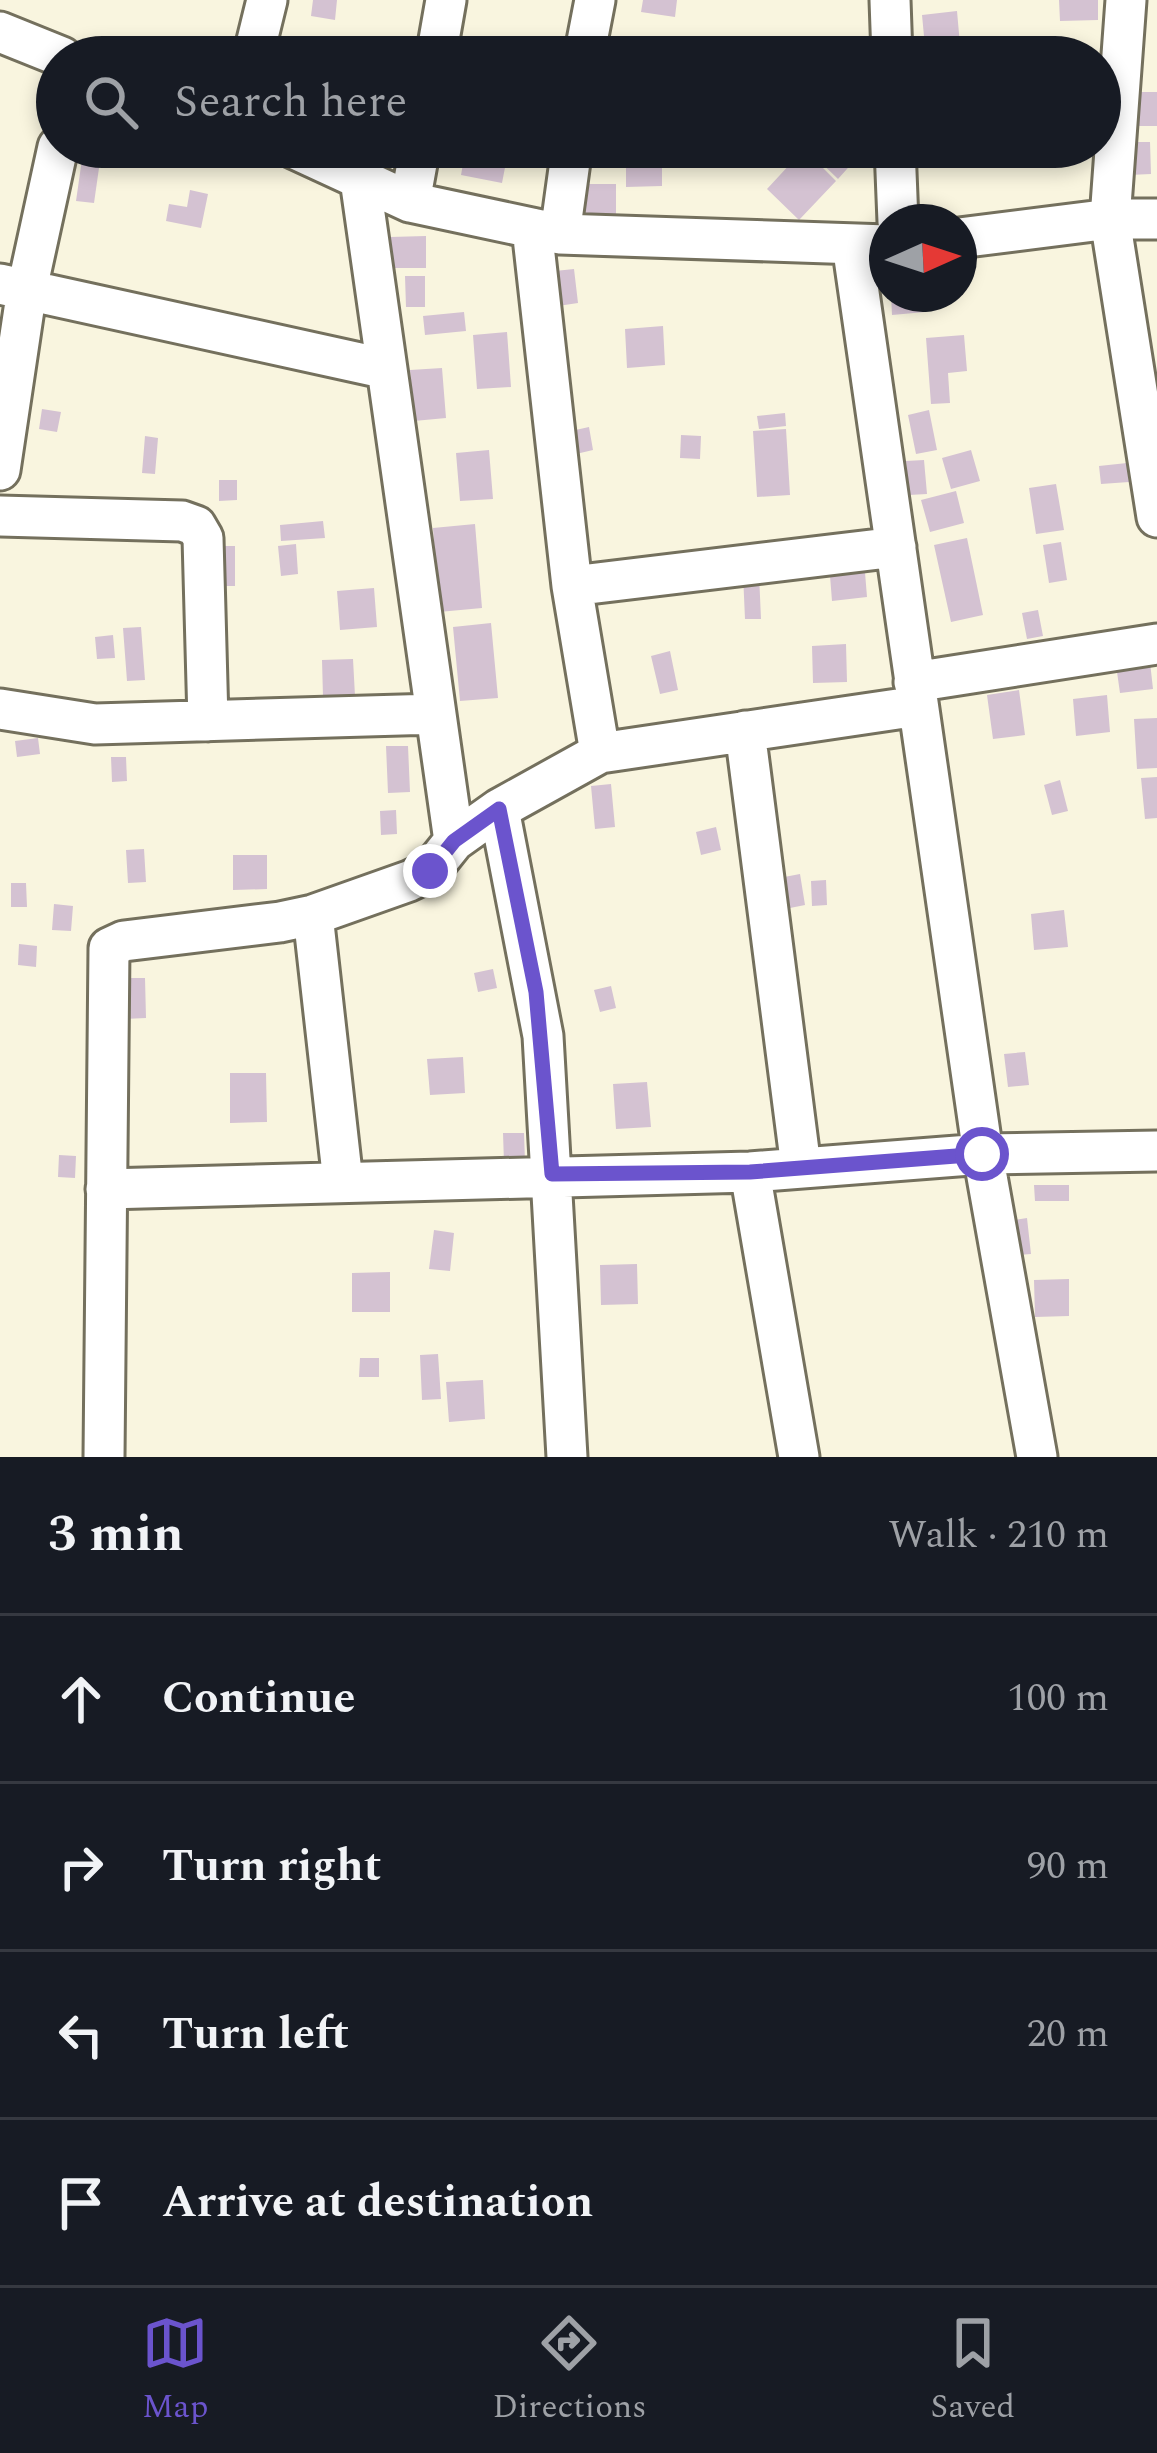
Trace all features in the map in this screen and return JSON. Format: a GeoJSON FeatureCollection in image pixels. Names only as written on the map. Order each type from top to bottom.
{"type":"FeatureCollection","features":[{"type":"Feature","properties":{"kind":"street"},"geometry":{"type":"LineString","coordinates":[[258,36],[267,0]]}},
{"type":"Feature","properties":{"kind":"street"},"geometry":{"type":"LineString","coordinates":[[440,36],[446,0]]}},
{"type":"Feature","properties":{"kind":"street"},"geometry":{"type":"LineString","coordinates":[[588,36],[596,0]]}},
{"type":"Feature","properties":{"kind":"street"},"geometry":{"type":"LineString","coordinates":[[890,0],[891,36]]}},
{"type":"Feature","properties":{"kind":"street"},"geometry":{"type":"LineString","coordinates":[[1121,68],[1126,0]]}},
{"type":"Feature","properties":{"kind":"street"},"geometry":{"type":"LineString","coordinates":[[0,32],[36,47]]}},
{"type":"Feature","properties":{"kind":"street"},"geometry":{"type":"LineString","coordinates":[[0,470],[13,286],[51,168]]}},
{"type":"Feature","properties":{"kind":"street"},"geometry":{"type":"LineString","coordinates":[[336,168],[410,202],[546,231],[869,244]]}},
{"type":"Feature","properties":{"kind":"street"},"geometry":{"type":"LineString","coordinates":[[410,202],[416,168]]}},
{"type":"Feature","properties":{"kind":"street"},"geometry":{"type":"LineString","coordinates":[[566,168],[546,231],[572,586],[599,753]]}},
{"type":"Feature","properties":{"kind":"street"},"geometry":{"type":"LineString","coordinates":[[897,168],[898,204]]}},
{"type":"Feature","properties":{"kind":"street"},"geometry":{"type":"LineString","coordinates":[[1114,168],[1110,218],[1153,461],[1157,517]]}},
{"type":"Feature","properties":{"kind":"street"},"geometry":{"type":"LineString","coordinates":[[360,179],[454,841]]}},
{"type":"Feature","properties":{"kind":"street"},"geometry":{"type":"LineString","coordinates":[[977,236],[1110,218],[1157,219]]}},
{"type":"Feature","properties":{"kind":"street"},"geometry":{"type":"LineString","coordinates":[[13,286],[387,369]]}},
{"type":"Feature","properties":{"kind":"street"},"geometry":{"type":"LineString","coordinates":[[876,312],[896,548],[916,694],[982,1154],[1037,1457]]}},
{"type":"Feature","properties":{"kind":"street"},"geometry":{"type":"LineString","coordinates":[[0,516],[182,521],[196,526],[203,538],[208,721]]}},
{"type":"Feature","properties":{"kind":"street"},"geometry":{"type":"LineString","coordinates":[[572,586],[896,548]]}},
{"type":"Feature","properties":{"kind":"street"},"geometry":{"type":"LineString","coordinates":[[104,1457],[110,948],[124,941],[313,915],[430,871],[454,841],[499,809],[599,753],[746,731],[1157,644]]}},
{"type":"Feature","properties":{"kind":"street"},"geometry":{"type":"LineString","coordinates":[[0,709],[95,724],[436,714]]}},
{"type":"Feature","properties":{"kind":"street"},"geometry":{"type":"LineString","coordinates":[[746,731],[801,1168]]}},
{"type":"Feature","properties":{"kind":"street"},"geometry":{"type":"LineString","coordinates":[[499,809],[536,992],[552,1174],[567,1457]]}},
{"type":"Feature","properties":{"kind":"street"},"geometry":{"type":"LineString","coordinates":[[313,915],[343,1182]]}},
{"type":"Feature","properties":{"kind":"street"},"geometry":{"type":"LineString","coordinates":[[106,1189],[750,1172],[982,1154],[1157,1151]]}},
{"type":"Feature","properties":{"kind":"street"},"geometry":{"type":"LineString","coordinates":[[750,1172],[799,1457]]}},
{"type":"Feature","properties":{"kind":"building"},"geometry":{"type":"Polygon","coordinates":[[[313,0],[337,0],[335,20],[311,16],[313,0]]]}},
{"type":"Feature","properties":{"kind":"building"},"geometry":{"type":"Polygon","coordinates":[[[643,0],[677,0],[675,17],[641,12],[643,0]]]}},
{"type":"Feature","properties":{"kind":"building"},"geometry":{"type":"Polygon","coordinates":[[[1059,0],[1098,0],[1098,20],[1060,21],[1059,0]]]}},
{"type":"Feature","properties":{"kind":"building"},"geometry":{"type":"Polygon","coordinates":[[[957,11],[959,36],[924,36],[922,15],[957,11]]]}},
{"type":"Feature","properties":{"kind":"building"},"geometry":{"type":"Polygon","coordinates":[[[1135,92],[1157,92],[1157,126],[1136,126],[1135,92]]]}},
{"type":"Feature","properties":{"kind":"building"},"geometry":{"type":"Polygon","coordinates":[[[1128,142],[1150,142],[1151,174],[1129,175],[1128,142]]]}},
{"type":"Feature","properties":{"kind":"building"},"geometry":{"type":"Polygon","coordinates":[[[81,168],[99,168],[94,203],[76,201],[81,168]]]}},
{"type":"Feature","properties":{"kind":"building"},"geometry":{"type":"Polygon","coordinates":[[[462,168],[505,168],[502,183],[461,175],[462,168]]]}},
{"type":"Feature","properties":{"kind":"building"},"geometry":{"type":"Polygon","coordinates":[[[626,168],[662,168],[662,186],[626,187],[626,168]]]}},
{"type":"Feature","properties":{"kind":"building"},"geometry":{"type":"Polygon","coordinates":[[[786,168],[823,168],[836,181],[799,220],[767,189],[786,168]]]}},
{"type":"Feature","properties":{"kind":"building"},"geometry":{"type":"Polygon","coordinates":[[[827,168],[848,168],[838,179],[827,168]]]}},
{"type":"Feature","properties":{"kind":"building"},"geometry":{"type":"Polygon","coordinates":[[[582,184],[616,184],[616,218],[583,217],[582,184]]]}},
{"type":"Feature","properties":{"kind":"building"},"geometry":{"type":"Polygon","coordinates":[[[190,190],[208,194],[201,228],[166,221],[169,204],[187,207],[190,190]]]}},
{"type":"Feature","properties":{"kind":"building"},"geometry":{"type":"Polygon","coordinates":[[[426,236],[426,268],[390,268],[390,237],[426,236]]]}},
{"type":"Feature","properties":{"kind":"building"},"geometry":{"type":"Polygon","coordinates":[[[574,269],[578,303],[558,306],[555,271],[574,269]]]}},
{"type":"Feature","properties":{"kind":"building"},"geometry":{"type":"Polygon","coordinates":[[[405,276],[425,276],[425,307],[406,307],[405,276]]]}},
{"type":"Feature","properties":{"kind":"building"},"geometry":{"type":"Polygon","coordinates":[[[464,312],[466,331],[425,335],[423,316],[464,312]]]}},
{"type":"Feature","properties":{"kind":"building"},"geometry":{"type":"Polygon","coordinates":[[[663,326],[665,365],[627,368],[625,329],[663,326]]]}},
{"type":"Feature","properties":{"kind":"building"},"geometry":{"type":"Polygon","coordinates":[[[507,332],[511,387],[477,389],[473,335],[507,332]]]}},
{"type":"Feature","properties":{"kind":"building"},"geometry":{"type":"Polygon","coordinates":[[[964,335],[967,371],[948,373],[950,403],[931,404],[926,338],[964,335]]]}},
{"type":"Feature","properties":{"kind":"building"},"geometry":{"type":"Polygon","coordinates":[[[442,368],[446,418],[414,421],[410,370],[442,368]]]}},
{"type":"Feature","properties":{"kind":"building"},"geometry":{"type":"Polygon","coordinates":[[[42,409],[61,412],[57,432],[39,429],[42,409]]]}},
{"type":"Feature","properties":{"kind":"building"},"geometry":{"type":"Polygon","coordinates":[[[929,410],[937,450],[916,454],[908,415],[929,410]]]}},
{"type":"Feature","properties":{"kind":"building"},"geometry":{"type":"Polygon","coordinates":[[[785,413],[786,426],[759,429],[757,416],[785,413]]]}},
{"type":"Feature","properties":{"kind":"building"},"geometry":{"type":"Polygon","coordinates":[[[589,427],[593,450],[576,454],[571,431],[589,427]]]}},
{"type":"Feature","properties":{"kind":"building"},"geometry":{"type":"Polygon","coordinates":[[[786,429],[790,495],[757,497],[753,431],[786,429]]]}},
{"type":"Feature","properties":{"kind":"building"},"geometry":{"type":"Polygon","coordinates":[[[681,435],[701,436],[700,459],[680,458],[681,435]]]}},
{"type":"Feature","properties":{"kind":"building"},"geometry":{"type":"Polygon","coordinates":[[[145,436],[158,438],[155,474],[142,473],[145,436]]]}},
{"type":"Feature","properties":{"kind":"building"},"geometry":{"type":"Polygon","coordinates":[[[489,450],[493,499],[460,501],[456,453],[489,450]]]}},
{"type":"Feature","properties":{"kind":"building"},"geometry":{"type":"Polygon","coordinates":[[[971,450],[980,481],[951,489],[942,458],[971,450]]]}},
{"type":"Feature","properties":{"kind":"building"},"geometry":{"type":"Polygon","coordinates":[[[924,460],[927,494],[909,495],[906,461],[924,460]]]}},
{"type":"Feature","properties":{"kind":"building"},"geometry":{"type":"Polygon","coordinates":[[[1127,463],[1129,482],[1101,484],[1099,466],[1127,463]]]}},
{"type":"Feature","properties":{"kind":"building"},"geometry":{"type":"Polygon","coordinates":[[[219,480],[237,480],[237,500],[219,501],[219,480]]]}},
{"type":"Feature","properties":{"kind":"building"},"geometry":{"type":"Polygon","coordinates":[[[1056,484],[1064,530],[1036,534],[1029,488],[1056,484]]]}},
{"type":"Feature","properties":{"kind":"building"},"geometry":{"type":"Polygon","coordinates":[[[956,491],[964,523],[930,532],[921,500],[956,491]]]}},
{"type":"Feature","properties":{"kind":"building"},"geometry":{"type":"Polygon","coordinates":[[[323,521],[325,538],[281,541],[280,525],[323,521]]]}},
{"type":"Feature","properties":{"kind":"building"},"geometry":{"type":"Polygon","coordinates":[[[475,524],[482,608],[439,612],[433,528],[475,524]]]}},
{"type":"Feature","properties":{"kind":"building"},"geometry":{"type":"Polygon","coordinates":[[[967,538],[983,615],[951,622],[934,545],[967,538]]]}},
{"type":"Feature","properties":{"kind":"building"},"geometry":{"type":"Polygon","coordinates":[[[1061,542],[1067,580],[1049,583],[1043,545],[1061,542]]]}},
{"type":"Feature","properties":{"kind":"building"},"geometry":{"type":"Polygon","coordinates":[[[296,544],[298,574],[281,576],[278,546],[296,544]]]}},
{"type":"Feature","properties":{"kind":"building"},"geometry":{"type":"Polygon","coordinates":[[[217,546],[235,546],[235,586],[216,586],[217,546]]]}},
{"type":"Feature","properties":{"kind":"building"},"geometry":{"type":"Polygon","coordinates":[[[864,560],[867,597],[832,601],[829,563],[864,560]]]}},
{"type":"Feature","properties":{"kind":"building"},"geometry":{"type":"Polygon","coordinates":[[[743,574],[759,574],[761,619],[745,619],[743,574]]]}},
{"type":"Feature","properties":{"kind":"building"},"geometry":{"type":"Polygon","coordinates":[[[374,588],[377,627],[340,630],[337,591],[374,588]]]}},
{"type":"Feature","properties":{"kind":"building"},"geometry":{"type":"Polygon","coordinates":[[[1038,610],[1043,636],[1027,639],[1022,613],[1038,610]]]}},
{"type":"Feature","properties":{"kind":"building"},"geometry":{"type":"Polygon","coordinates":[[[491,623],[498,698],[460,701],[453,627],[491,623]]]}},
{"type":"Feature","properties":{"kind":"building"},"geometry":{"type":"Polygon","coordinates":[[[141,627],[145,680],[127,681],[123,628],[141,627]]]}},
{"type":"Feature","properties":{"kind":"building"},"geometry":{"type":"Polygon","coordinates":[[[113,635],[115,658],[97,659],[95,637],[113,635]]]}},
{"type":"Feature","properties":{"kind":"building"},"geometry":{"type":"Polygon","coordinates":[[[846,644],[847,682],[813,683],[812,646],[846,644]]]}},
{"type":"Feature","properties":{"kind":"building"},"geometry":{"type":"Polygon","coordinates":[[[670,651],[678,690],[660,694],[651,656],[670,651]]]}},
{"type":"Feature","properties":{"kind":"building"},"geometry":{"type":"Polygon","coordinates":[[[1149,653],[1153,689],[1120,693],[1115,658],[1149,653]]]}},
{"type":"Feature","properties":{"kind":"building"},"geometry":{"type":"Polygon","coordinates":[[[353,659],[355,696],[323,697],[322,660],[353,659]]]}},
{"type":"Feature","properties":{"kind":"building"},"geometry":{"type":"Polygon","coordinates":[[[1019,690],[1025,735],[993,739],[987,695],[1019,690]]]}},
{"type":"Feature","properties":{"kind":"building"},"geometry":{"type":"Polygon","coordinates":[[[1107,695],[1110,732],[1076,736],[1073,699],[1107,695]]]}},
{"type":"Feature","properties":{"kind":"building"},"geometry":{"type":"Polygon","coordinates":[[[1157,718],[1157,768],[1137,769],[1134,719],[1157,718]]]}},
{"type":"Feature","properties":{"kind":"building"},"geometry":{"type":"Polygon","coordinates":[[[38,738],[40,754],[17,757],[15,741],[38,738]]]}},
{"type":"Feature","properties":{"kind":"building"},"geometry":{"type":"Polygon","coordinates":[[[386,746],[408,746],[410,792],[388,793],[386,746]]]}},
{"type":"Feature","properties":{"kind":"building"},"geometry":{"type":"Polygon","coordinates":[[[111,757],[126,757],[127,781],[112,782],[111,757]]]}},
{"type":"Feature","properties":{"kind":"building"},"geometry":{"type":"Polygon","coordinates":[[[1157,777],[1157,818],[1145,819],[1141,778],[1157,777]]]}},
{"type":"Feature","properties":{"kind":"building"},"geometry":{"type":"Polygon","coordinates":[[[1060,780],[1068,811],[1052,815],[1044,785],[1060,780]]]}},
{"type":"Feature","properties":{"kind":"building"},"geometry":{"type":"Polygon","coordinates":[[[611,784],[615,827],[595,829],[591,786],[611,784]]]}},
{"type":"Feature","properties":{"kind":"building"},"geometry":{"type":"Polygon","coordinates":[[[396,810],[397,834],[381,835],[380,811],[396,810]]]}},
{"type":"Feature","properties":{"kind":"building"},"geometry":{"type":"Polygon","coordinates":[[[716,827],[721,850],[701,855],[696,832],[716,827]]]}},
{"type":"Feature","properties":{"kind":"building"},"geometry":{"type":"Polygon","coordinates":[[[144,849],[146,882],[128,883],[126,850],[144,849]]]}},
{"type":"Feature","properties":{"kind":"building"},"geometry":{"type":"Polygon","coordinates":[[[233,855],[267,855],[267,889],[233,890],[233,855]]]}},
{"type":"Feature","properties":{"kind":"building"},"geometry":{"type":"Polygon","coordinates":[[[800,874],[805,905],[785,909],[779,878],[800,874]]]}},
{"type":"Feature","properties":{"kind":"building"},"geometry":{"type":"Polygon","coordinates":[[[826,880],[827,905],[812,906],[811,881],[826,880]]]}},
{"type":"Feature","properties":{"kind":"building"},"geometry":{"type":"Polygon","coordinates":[[[11,883],[26,883],[27,907],[11,907],[11,883]]]}},
{"type":"Feature","properties":{"kind":"building"},"geometry":{"type":"Polygon","coordinates":[[[54,904],[73,906],[71,931],[52,930],[54,904]]]}},
{"type":"Feature","properties":{"kind":"building"},"geometry":{"type":"Polygon","coordinates":[[[1064,910],[1068,947],[1034,950],[1031,914],[1064,910]]]}},
{"type":"Feature","properties":{"kind":"building"},"geometry":{"type":"Polygon","coordinates":[[[19,944],[37,946],[36,967],[18,965],[19,944]]]}},
{"type":"Feature","properties":{"kind":"building"},"geometry":{"type":"Polygon","coordinates":[[[493,969],[497,988],[478,992],[474,973],[493,969]]]}},
{"type":"Feature","properties":{"kind":"building"},"geometry":{"type":"Polygon","coordinates":[[[123,978],[145,978],[146,1018],[124,1019],[123,978]]]}},
{"type":"Feature","properties":{"kind":"building"},"geometry":{"type":"Polygon","coordinates":[[[611,986],[616,1008],[600,1012],[594,990],[611,986]]]}},
{"type":"Feature","properties":{"kind":"building"},"geometry":{"type":"Polygon","coordinates":[[[1025,1052],[1029,1085],[1008,1087],[1004,1054],[1025,1052]]]}},
{"type":"Feature","properties":{"kind":"building"},"geometry":{"type":"Polygon","coordinates":[[[463,1057],[465,1093],[430,1095],[427,1059],[463,1057]]]}},
{"type":"Feature","properties":{"kind":"building"},"geometry":{"type":"Polygon","coordinates":[[[230,1073],[266,1073],[267,1122],[230,1123],[230,1073]]]}},
{"type":"Feature","properties":{"kind":"building"},"geometry":{"type":"Polygon","coordinates":[[[647,1082],[651,1127],[616,1129],[613,1084],[647,1082]]]}},
{"type":"Feature","properties":{"kind":"building"},"geometry":{"type":"Polygon","coordinates":[[[503,1133],[524,1133],[525,1162],[504,1163],[503,1133]]]}},
{"type":"Feature","properties":{"kind":"building"},"geometry":{"type":"Polygon","coordinates":[[[59,1155],[76,1156],[75,1178],[58,1177],[59,1155]]]}},
{"type":"Feature","properties":{"kind":"building"},"geometry":{"type":"Polygon","coordinates":[[[1034,1185],[1069,1185],[1069,1201],[1035,1201],[1034,1185]]]}},
{"type":"Feature","properties":{"kind":"building"},"geometry":{"type":"Polygon","coordinates":[[[1027,1218],[1031,1254],[1018,1255],[1014,1220],[1027,1218]]]}},
{"type":"Feature","properties":{"kind":"building"},"geometry":{"type":"Polygon","coordinates":[[[434,1230],[454,1233],[450,1271],[429,1269],[434,1230]]]}},
{"type":"Feature","properties":{"kind":"building"},"geometry":{"type":"Polygon","coordinates":[[[637,1264],[638,1304],[601,1305],[600,1265],[637,1264]]]}},
{"type":"Feature","properties":{"kind":"building"},"geometry":{"type":"Polygon","coordinates":[[[390,1272],[390,1312],[352,1312],[352,1273],[390,1272]]]}},
{"type":"Feature","properties":{"kind":"building"},"geometry":{"type":"Polygon","coordinates":[[[1069,1279],[1069,1316],[1035,1317],[1034,1280],[1069,1279]]]}},
{"type":"Feature","properties":{"kind":"building"},"geometry":{"type":"Polygon","coordinates":[[[438,1354],[441,1399],[422,1400],[420,1355],[438,1354]]]}},
{"type":"Feature","properties":{"kind":"building"},"geometry":{"type":"Polygon","coordinates":[[[360,1358],[379,1358],[379,1377],[359,1377],[360,1358]]]}},
{"type":"Feature","properties":{"kind":"building"},"geometry":{"type":"Polygon","coordinates":[[[483,1380],[485,1419],[449,1422],[446,1382],[483,1380]]]}},
{"type":"Feature","properties":{"kind":"route"},"geometry":{"type":"LineString","coordinates":[[430,871],[454,841],[499,809],[543,1036],[552,1174],[750,1172],[982,1154]]}}]}
